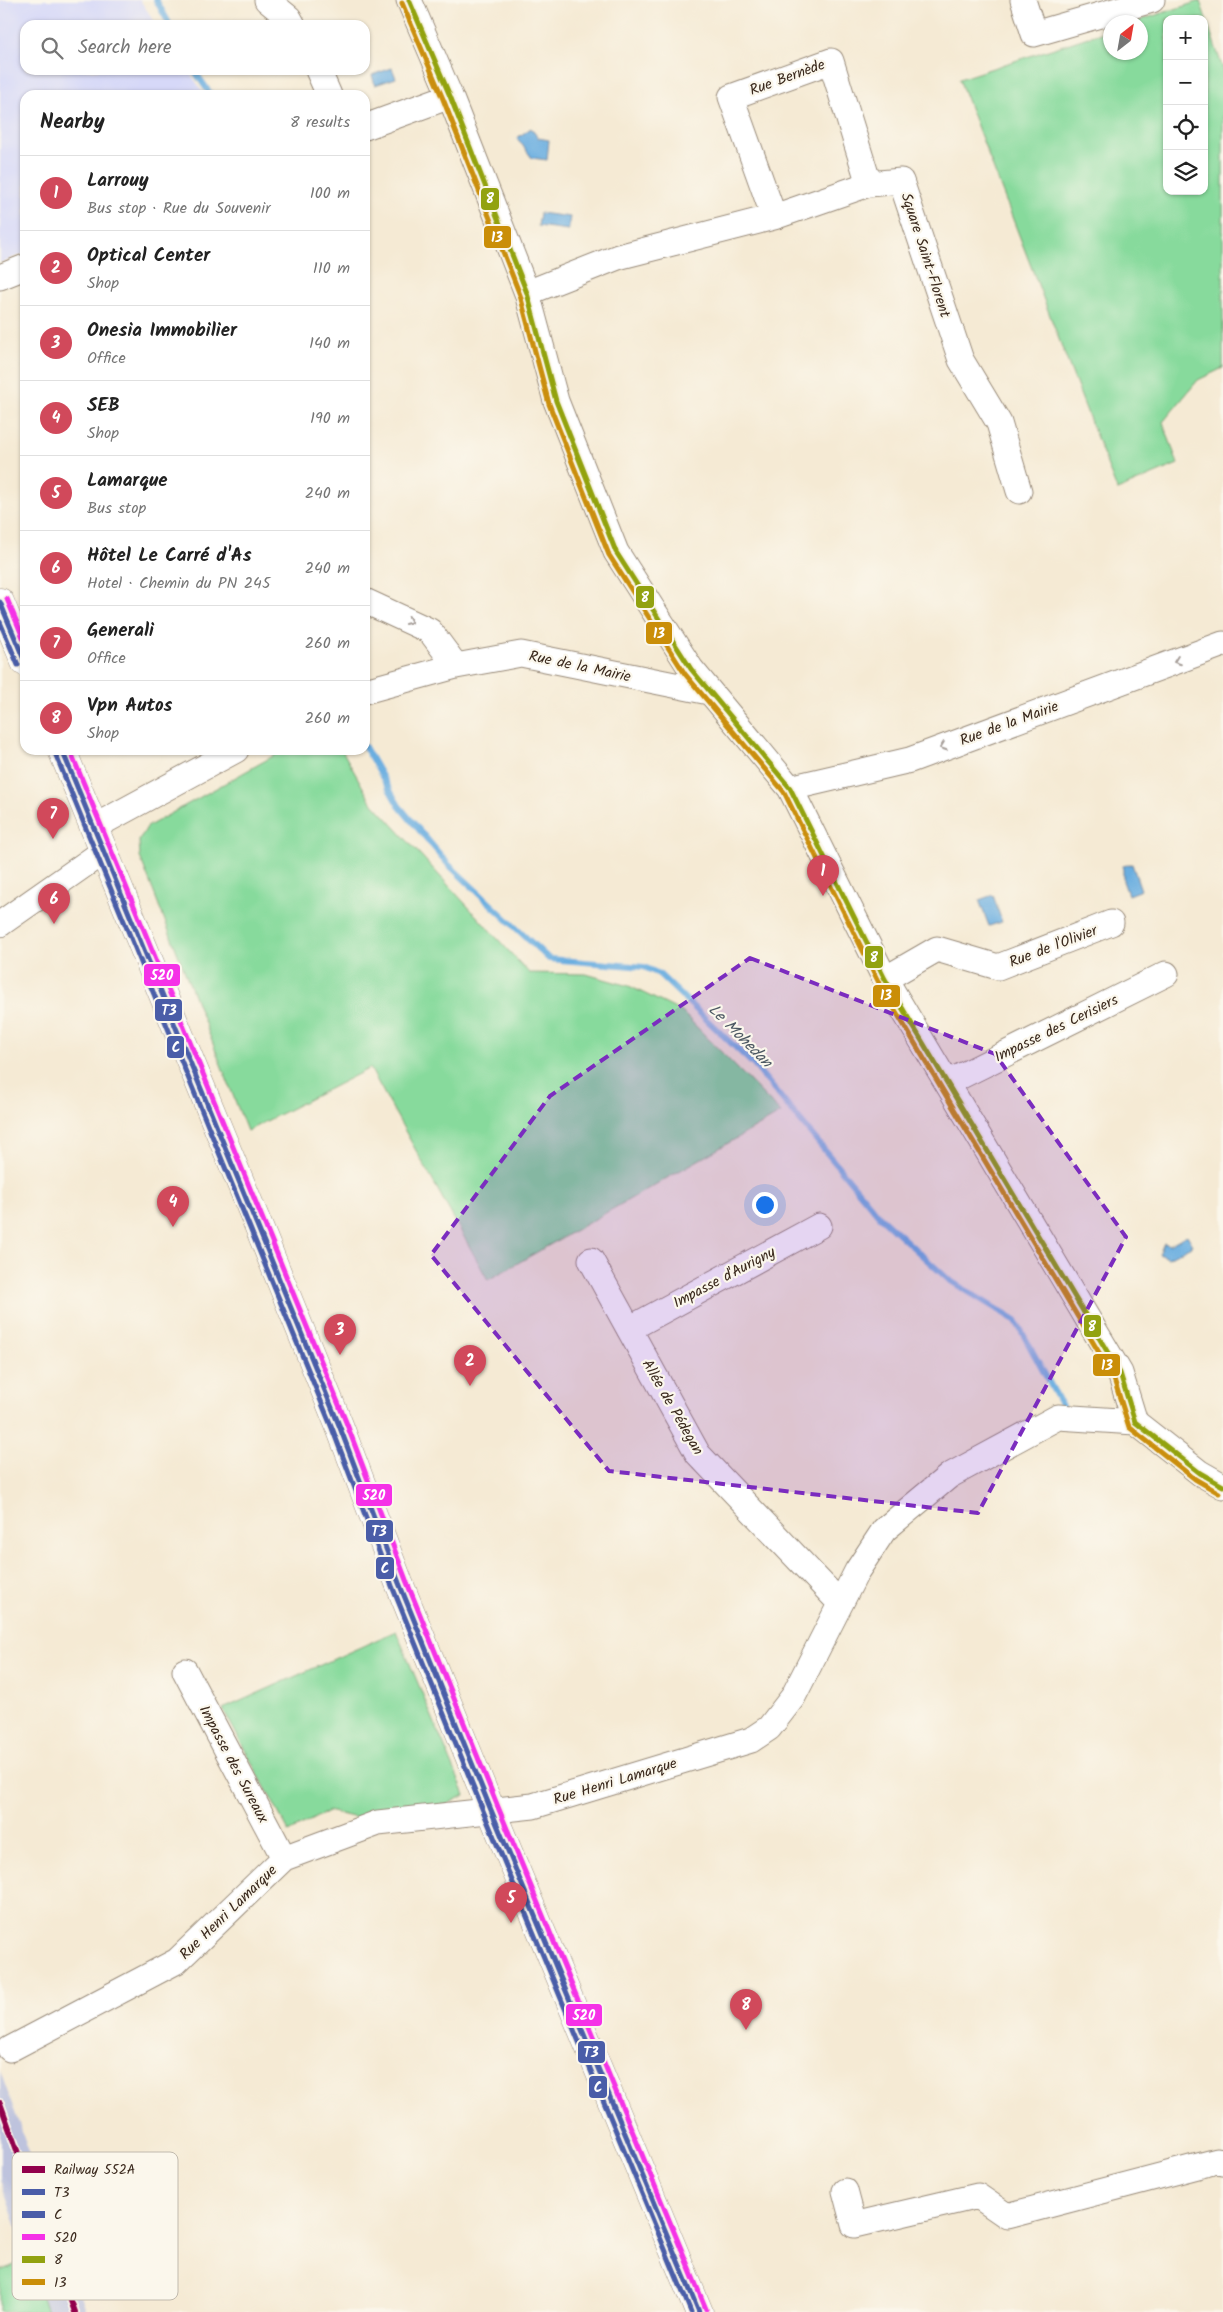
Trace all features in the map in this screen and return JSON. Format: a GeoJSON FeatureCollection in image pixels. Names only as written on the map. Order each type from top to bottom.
{"type":"FeatureCollection","features":[{"type":"Feature","properties":{"kind":"main road"},"geometry":{"type":"LineString","coordinates":[[0,602],[20,650]]}},
{"type":"Feature","properties":{"kind":"main road"},"geometry":{"type":"LineString","coordinates":[[64,755],[262,1234],[339,1425],[399,1583],[491,1810],[699,2312]]}},
{"type":"Feature","properties":{"kind":"street"},"geometry":{"type":"LineString","coordinates":[[266,0],[290,20]]}},
{"type":"Feature","properties":{"kind":"street"},"geometry":{"type":"LineString","coordinates":[[409,0],[450,96],[527,293],[556,401],[616,552],[709,692],[790,788],[885,979],[1120,1373],[1135,1422],[1200,1473],[1223,1486]]}},
{"type":"Feature","properties":{"kind":"street"},"geometry":{"type":"LineString","coordinates":[[1023,0],[1034,34],[1152,0]]}},
{"type":"Feature","properties":{"kind":"street","name":"Rue Bernède"},"geometry":{"type":"LineString","coordinates":[[774,217],[732,96],[831,61],[870,184]]}},
{"type":"Feature","properties":{"kind":"street"},"geometry":{"type":"LineString","coordinates":[[320,75],[327,90]]}},
{"type":"Feature","properties":{"kind":"street"},"geometry":{"type":"LineString","coordinates":[[370,125],[450,96]]}},
{"type":"Feature","properties":{"kind":"street","name":"Square Saint-Florent"},"geometry":{"type":"LineString","coordinates":[[870,184],[901,181],[961,360],[999,423],[1019,491]]}},
{"type":"Feature","properties":{"kind":"street"},"geometry":{"type":"LineString","coordinates":[[527,293],[618,258],[774,217],[870,184]]}},
{"type":"Feature","properties":{"kind":"street"},"geometry":{"type":"LineString","coordinates":[[0,277],[20,269]]}},
{"type":"Feature","properties":{"kind":"street"},"geometry":{"type":"LineString","coordinates":[[370,602],[430,631],[456,666]]}},
{"type":"Feature","properties":{"kind":"street","name":"Rue de la Mairie"},"geometry":{"type":"LineString","coordinates":[[790,788],[910,760],[1223,644]]}},
{"type":"Feature","properties":{"kind":"street","name":"Rue de la Mairie"},"geometry":{"type":"LineString","coordinates":[[370,690],[456,666],[521,654],[709,692]]}},
{"type":"Feature","properties":{"kind":"street"},"geometry":{"type":"LineString","coordinates":[[0,924],[99,839],[228,755]]}},
{"type":"Feature","properties":{"kind":"street","name":"Rue de l'Olivier"},"geometry":{"type":"LineString","coordinates":[[885,979],[937,949],[998,966],[1111,924]]}},
{"type":"Feature","properties":{"kind":"street","name":"Impasse des Cerisiers"},"geometry":{"type":"LineString","coordinates":[[946,1083],[1166,974]]}},
{"type":"Feature","properties":{"kind":"street","name":"Impasse d'Aurigny"},"geometry":{"type":"LineString","coordinates":[[629,1329],[819,1226]]}},
{"type":"Feature","properties":{"kind":"street","name":"Allée de Pédegan"},"geometry":{"type":"LineString","coordinates":[[590,1260],[698,1454],[840,1603]]}},
{"type":"Feature","properties":{"kind":"street","name":"Rue Henri Lamarque"},"geometry":{"type":"LineString","coordinates":[[10,2049],[177,1961],[284,1858],[378,1823],[533,1806],[751,1740],[769,1728],[794,1697],[857,1571],[884,1530],[949,1476],[1058,1416],[1135,1422]]}},
{"type":"Feature","properties":{"kind":"street","name":"Impasse des Sureaux"},"geometry":{"type":"LineString","coordinates":[[185,1671],[284,1858]]}},
{"type":"Feature","properties":{"kind":"street"},"geometry":{"type":"LineString","coordinates":[[845,2191],[854,2225],[978,2196],[1007,2216],[1216,2161],[1223,2162]]}},
{"type":"Feature","properties":{"kind":"highlighted area"},"geometry":{"type":"Polygon","coordinates":[[[750,958],[995,1054],[1126,1237],[978,1513],[609,1471],[431,1255],[550,1096],[750,958]]]}},
{"type":"Feature","properties":{"kind":"shaded area"},"geometry":{"type":"Polygon","coordinates":[[[0,0],[140,0],[154,20],[20,20],[20,75],[191,75],[202,90],[20,90],[20,255],[0,263],[0,0]]]}},
{"type":"Feature","properties":{"kind":"shaded area"},"geometry":{"type":"Polygon","coordinates":[[[0,2071],[29,2152],[12,2152],[12,2214],[0,2180],[0,2071]]]}},
{"type":"Feature","properties":{"kind":"shaded area"},"geometry":{"type":"Polygon","coordinates":[[[43,2300],[83,2300],[87,2312],[47,2312],[43,2300]]]}},
{"type":"Feature","properties":{"kind":"green space"},"geometry":{"type":"Polygon","coordinates":[[[1200,1],[1205,15],[1163,15],[1163,195],[1208,195],[1208,25],[1223,69],[1223,368],[1198,380],[1163,422],[1178,464],[1117,490],[959,79],[1103,32],[1103,60],[1148,60],[1148,18],[1200,1]]]}},
{"type":"Feature","properties":{"kind":"green space"},"geometry":{"type":"Polygon","coordinates":[[[275,755],[345,755],[370,800],[529,973],[586,974],[629,986],[682,1012],[781,1113],[488,1280],[370,1068],[247,1131],[140,857],[139,841],[147,827],[275,755]]]}},
{"type":"Feature","properties":{"kind":"green space"},"geometry":{"type":"Polygon","coordinates":[[[396,1631],[465,1795],[441,1807],[361,1819],[328,1811],[289,1832],[223,1709],[396,1631]]]}},
{"type":"Feature","properties":{"kind":"green space"},"geometry":{"type":"Polygon","coordinates":[[[12,2266],[12,2300],[43,2300],[47,2312],[0,2312],[0,2271],[12,2266]]]}},
{"type":"Feature","properties":{"kind":"water"},"geometry":{"type":"Polygon","coordinates":[[[392,68],[396,78],[375,85],[372,75],[392,68]]]}},
{"type":"Feature","properties":{"kind":"water"},"geometry":{"type":"Polygon","coordinates":[[[531,128],[538,138],[549,140],[547,160],[532,158],[517,138],[531,128]]]}},
{"type":"Feature","properties":{"kind":"water"},"geometry":{"type":"Polygon","coordinates":[[[540,213],[570,217],[568,230],[538,226],[540,213]]]}},
{"type":"Feature","properties":{"kind":"water"},"geometry":{"type":"Polygon","coordinates":[[[1132,864],[1141,890],[1128,895],[1123,881],[1123,866],[1132,864]]]}},
{"type":"Feature","properties":{"kind":"water"},"geometry":{"type":"Polygon","coordinates":[[[993,895],[1002,922],[989,926],[979,900],[993,895]]]}},
{"type":"Feature","properties":{"kind":"water"},"geometry":{"type":"Polygon","coordinates":[[[1187,1235],[1193,1245],[1168,1258],[1159,1254],[1164,1243],[1169,1245],[1187,1235]]]}},
{"type":"Feature","properties":{"kind":"waterway","name":"Le Mohedan"},"geometry":{"type":"LineString","coordinates":[[156,0],[167,20]]}},
{"type":"Feature","properties":{"kind":"waterway","name":"Le Mohedan"},"geometry":{"type":"LineString","coordinates":[[197,75],[208,90]]}},
{"type":"Feature","properties":{"kind":"waterway","name":"Le Mohedan"},"geometry":{"type":"LineString","coordinates":[[370,755],[399,806],[448,864],[549,959],[644,967],[659,974],[754,1065],[880,1217],[949,1280],[1016,1321],[1062,1406]]}},
{"type":"Feature","properties":{"kind":"rail line","name":"552A"},"geometry":{"type":"LineString","coordinates":[[0,2103],[18,2152]]}},
{"type":"Feature","properties":{"kind":"rail line","name":"552A"},"geometry":{"type":"LineString","coordinates":[[71,2300],[75,2312]]}},
{"type":"Feature","properties":{"kind":"transit line","name":"8"},"geometry":{"type":"LineString","coordinates":[[409,0],[450,96],[527,293],[556,401],[616,552],[691,669],[790,788],[885,979],[1120,1373],[1135,1422],[1200,1473],[1223,1486]]}},
{"type":"Feature","properties":{"kind":"transit line","name":"13"},"geometry":{"type":"LineString","coordinates":[[402,3],[443,99],[520,295],[549,404],[609,555],[685,674],[784,792],[879,983],[1113,1376],[1129,1427],[1195,1479],[1219,1493]]}},
{"type":"Feature","properties":{"kind":"transit line","name":"520"},"geometry":{"type":"LineString","coordinates":[[7,599],[20,630]]}},
{"type":"Feature","properties":{"kind":"transit line","name":"T3"},"geometry":{"type":"LineString","coordinates":[[0,602],[20,650]]}},
{"type":"Feature","properties":{"kind":"transit line","name":"C"},"geometry":{"type":"LineString","coordinates":[[0,622],[18,665]]}},
{"type":"Feature","properties":{"kind":"transit line","name":"C"},"geometry":{"type":"LineString","coordinates":[[56,755],[332,1428],[392,1586],[484,1813],[691,2312]]}},
{"type":"Feature","properties":{"kind":"transit line","name":"T3"},"geometry":{"type":"LineString","coordinates":[[64,755],[339,1425],[399,1583],[491,1810],[699,2312]]}},
{"type":"Feature","properties":{"kind":"transit line","name":"520"},"geometry":{"type":"LineString","coordinates":[[72,755],[346,1422],[406,1580],[498,1807],[706,2309]]}},
{"type":"Feature","properties":{"kind":"place","name":"Generali"},"geometry":{"type":"Point","coordinates":[53,839]}},
{"type":"Feature","properties":{"kind":"place","name":"Larrouy"},"geometry":{"type":"Point","coordinates":[823,896]}},
{"type":"Feature","properties":{"kind":"place","name":"Hôtel Le Carré d'As"},"geometry":{"type":"Point","coordinates":[54,924]}},
{"type":"Feature","properties":{"kind":"place","name":"SEB"},"geometry":{"type":"Point","coordinates":[173,1227]}},
{"type":"Feature","properties":{"kind":"place","name":"Onesia Immobilier"},"geometry":{"type":"Point","coordinates":[340,1355]}},
{"type":"Feature","properties":{"kind":"place","name":"Optical Center"},"geometry":{"type":"Point","coordinates":[470,1386]}},
{"type":"Feature","properties":{"kind":"place","name":"Lamarque"},"geometry":{"type":"Point","coordinates":[511,1923]}},
{"type":"Feature","properties":{"kind":"place","name":"Vpn Autos"},"geometry":{"type":"Point","coordinates":[746,2030]}}]}
